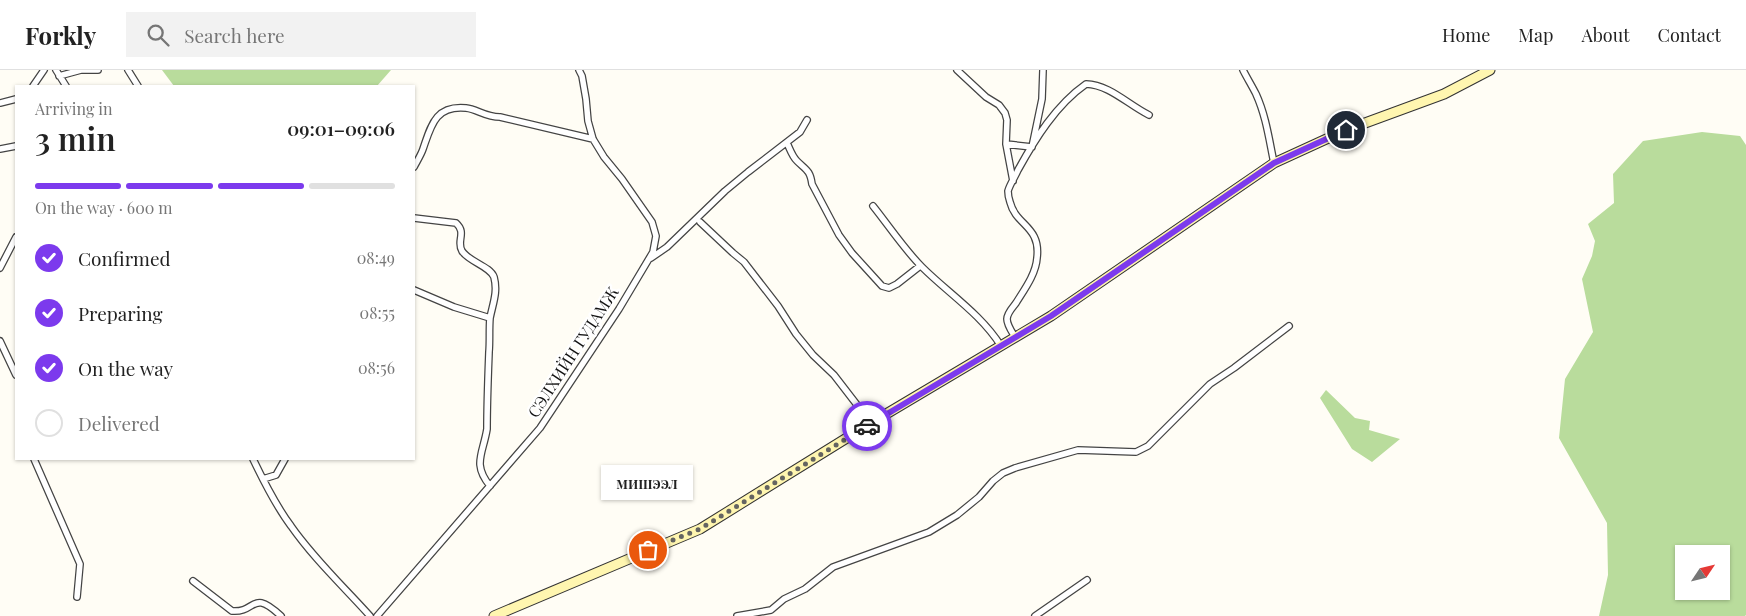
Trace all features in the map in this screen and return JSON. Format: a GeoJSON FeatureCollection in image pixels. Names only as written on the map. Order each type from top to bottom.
{"type":"FeatureCollection","features":[{"type":"Feature","properties":{"kind":"main road"},"geometry":{"type":"LineString","coordinates":[[494,616],[700,529],[871,423],[1059,311],[1274,163],[1346,130],[1444,94],[1490,70]]}},
{"type":"Feature","properties":{"kind":"street"},"geometry":{"type":"LineString","coordinates":[[34,85],[44,70]]}},
{"type":"Feature","properties":{"kind":"street"},"geometry":{"type":"LineString","coordinates":[[65,85],[57,73],[98,70]]}},
{"type":"Feature","properties":{"kind":"street"},"geometry":{"type":"LineString","coordinates":[[128,70],[137,85]]}},
{"type":"Feature","properties":{"kind":"street","name":"СЭЛХИЙН ГУДАМЖ"},"geometry":{"type":"LineString","coordinates":[[377,616],[540,428],[619,309],[653,252],[656,236],[652,222],[593,139],[588,122],[582,76],[579,70]]}},
{"type":"Feature","properties":{"kind":"street"},"geometry":{"type":"LineString","coordinates":[[957,70],[1005,112],[1007,120],[1006,144],[1013,181]]}},
{"type":"Feature","properties":{"kind":"street"},"geometry":{"type":"LineString","coordinates":[[1032,147],[1042,99],[1043,70]]}},
{"type":"Feature","properties":{"kind":"street"},"geometry":{"type":"LineString","coordinates":[[1242,70],[1256,95],[1268,128],[1274,163]]}},
{"type":"Feature","properties":{"kind":"street"},"geometry":{"type":"LineString","coordinates":[[1015,337],[1008,323],[1008,314],[1030,280],[1037,260],[1038,247],[1033,233],[1012,208],[1008,191],[1032,147],[1064,103],[1086,84],[1096,84],[1106,88],[1149,115]]}},
{"type":"Feature","properties":{"kind":"street"},"geometry":{"type":"LineString","coordinates":[[0,103],[15,99]]}},
{"type":"Feature","properties":{"kind":"street"},"geometry":{"type":"LineString","coordinates":[[415,165],[422,152],[429,128],[437,116],[446,110],[456,108],[468,108],[485,116],[593,139]]}},
{"type":"Feature","properties":{"kind":"street"},"geometry":{"type":"LineString","coordinates":[[649,259],[667,247],[731,186],[800,132],[806,120]]}},
{"type":"Feature","properties":{"kind":"street"},"geometry":{"type":"LineString","coordinates":[[787,142],[793,156],[811,176],[812,184],[839,235],[852,253],[882,286],[889,288],[897,284],[920,266]]}},
{"type":"Feature","properties":{"kind":"street"},"geometry":{"type":"LineString","coordinates":[[1006,144],[1032,147]]}},
{"type":"Feature","properties":{"kind":"street"},"geometry":{"type":"LineString","coordinates":[[0,148],[15,146]]}},
{"type":"Feature","properties":{"kind":"street"},"geometry":{"type":"LineString","coordinates":[[873,206],[920,266],[954,294],[995,336],[1000,346]]}},
{"type":"Feature","properties":{"kind":"street"},"geometry":{"type":"LineString","coordinates":[[415,220],[456,223],[460,226],[462,232],[460,245],[462,251],[475,263],[489,270],[494,276],[496,296],[490,318],[487,429],[485,444],[479,462],[479,470],[490,486]]}},
{"type":"Feature","properties":{"kind":"street"},"geometry":{"type":"LineString","coordinates":[[700,222],[744,262],[808,348],[834,376],[871,423]]}},
{"type":"Feature","properties":{"kind":"street"},"geometry":{"type":"LineString","coordinates":[[0,268],[15,239]]}},
{"type":"Feature","properties":{"kind":"street"},"geometry":{"type":"LineString","coordinates":[[415,290],[454,307],[490,318]]}},
{"type":"Feature","properties":{"kind":"street"},"geometry":{"type":"LineString","coordinates":[[737,616],[771,610],[784,599],[805,589],[833,567],[929,532],[957,515],[979,498],[993,481],[1003,473],[1078,450],[1136,452],[1142,450],[1210,384],[1289,326]]}},
{"type":"Feature","properties":{"kind":"street"},"geometry":{"type":"LineString","coordinates":[[0,342],[15,373]]}},
{"type":"Feature","properties":{"kind":"street"},"geometry":{"type":"LineString","coordinates":[[34,460],[80,564],[77,597]]}},
{"type":"Feature","properties":{"kind":"street"},"geometry":{"type":"LineString","coordinates":[[253,460],[290,526],[370,616]]}},
{"type":"Feature","properties":{"kind":"street"},"geometry":{"type":"LineString","coordinates":[[263,480],[276,475],[284,460]]}},
{"type":"Feature","properties":{"kind":"street"},"geometry":{"type":"LineString","coordinates":[[1035,616],[1087,580]]}},
{"type":"Feature","properties":{"kind":"street"},"geometry":{"type":"LineString","coordinates":[[193,581],[232,611],[238,611],[254,603],[262,602],[270,606],[281,616]]}},
{"type":"Feature","properties":{"kind":"green space"},"geometry":{"type":"Polygon","coordinates":[[[162,70],[391,70],[378,85],[173,85],[162,70]]]}},
{"type":"Feature","properties":{"kind":"green space"},"geometry":{"type":"Polygon","coordinates":[[[1702,132],[1740,136],[1746,145],[1745,616],[1599,616],[1608,575],[1607,523],[1559,438],[1565,379],[1593,332],[1582,279],[1592,256],[1595,241],[1588,224],[1614,203],[1613,174],[1643,141],[1702,132]]]}},
{"type":"Feature","properties":{"kind":"green space"},"geometry":{"type":"Polygon","coordinates":[[[1326,390],[1355,418],[1370,421],[1369,430],[1400,439],[1372,462],[1352,449],[1320,398],[1326,390]]]}},
{"type":"Feature","properties":{"kind":"way so far"},"geometry":{"type":"LineString","coordinates":[[648,550],[700,529],[867,426]]}},
{"type":"Feature","properties":{"kind":"place","name":"мишээл"},"geometry":{"type":"Point","coordinates":[648,550]}},
{"type":"Feature","properties":{"kind":"route"},"geometry":{"type":"LineString","coordinates":[[867,426],[1051,316],[1274,163],[1346,130]]}}]}
